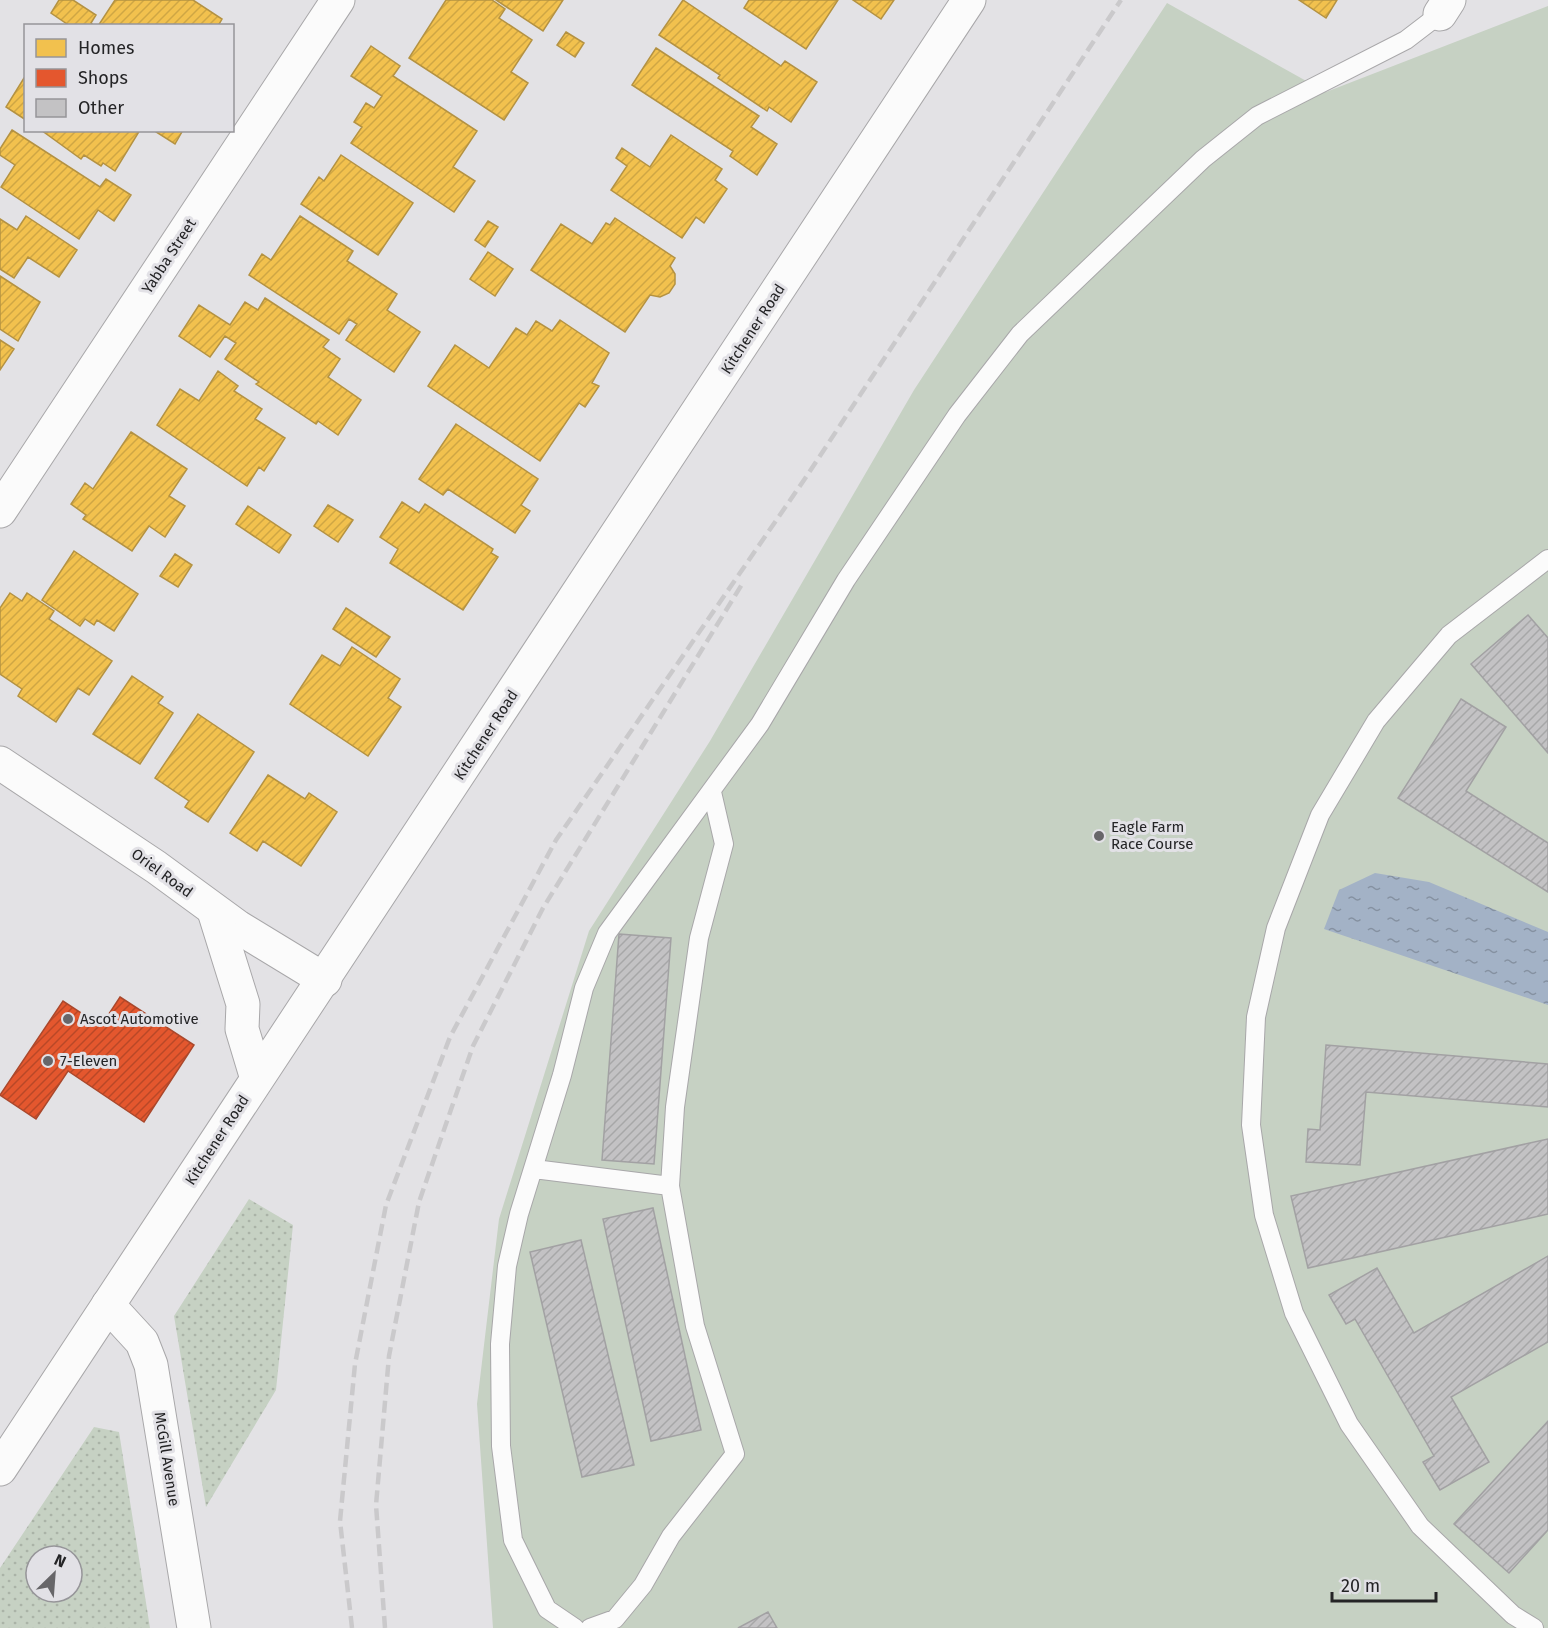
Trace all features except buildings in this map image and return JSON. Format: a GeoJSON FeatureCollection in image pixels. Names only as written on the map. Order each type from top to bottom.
{"type":"FeatureCollection","features":[{"type":"Feature","properties":{"kind":"main road","name":"Yabba Street"},"geometry":{"type":"LineString","coordinates":[[0,512],[338,0]]}},
{"type":"Feature","properties":{"kind":"main road","name":"Kitchener Road"},"geometry":{"type":"LineString","coordinates":[[0,1469],[257,1079],[325,980],[969,0]]}},
{"type":"Feature","properties":{"kind":"main road","name":"Oriel Road"},"geometry":{"type":"LineString","coordinates":[[0,763],[156,867],[214,911],[325,980]]}},
{"type":"Feature","properties":{"kind":"main road"},"geometry":{"type":"LineString","coordinates":[[214,911],[243,1004],[242,1029],[257,1079]]}},
{"type":"Feature","properties":{"kind":"main road","name":"McGill Avenue"},"geometry":{"type":"LineString","coordinates":[[108,1305],[142,1342],[151,1365],[194,1628]]}},
{"type":"Feature","properties":{"kind":"lane"},"geometry":{"type":"LineString","coordinates":[[575,1628],[546,1609],[513,1539],[501,1446],[500,1344],[507,1266],[584,988],[607,933],[760,724],[846,580],[938,444],[1020,333],[1203,159],[1257,116],[1406,40],[1445,7]]}},
{"type":"Feature","properties":{"kind":"lane"},"geometry":{"type":"LineString","coordinates":[[1534,1628],[1514,1616],[1420,1526],[1349,1424],[1294,1313],[1264,1215],[1251,1125],[1256,1017],[1276,928],[1320,815],[1376,721],[1449,635],[1548,559]]}},
{"type":"Feature","properties":{"kind":"lane"},"geometry":{"type":"LineString","coordinates":[[590,1628],[615,1619],[642,1585],[671,1536],[735,1454],[695,1326],[670,1186],[675,1107],[699,938],[724,844],[712,792]]}},
{"type":"Feature","properties":{"kind":"lane"},"geometry":{"type":"LineString","coordinates":[[534,1169],[670,1186]]}},
{"type":"Feature","properties":{"kind":"green space","name":"Eagle Farm Race Course"},"geometry":{"type":"Polygon","coordinates":[[[1167,3],[1326,92],[1548,6],[1548,1628],[493,1628],[477,1404],[499,1219],[589,931],[710,741],[914,390],[1167,3]]]}},
{"type":"Feature","properties":{"kind":"green space"},"geometry":{"type":"Polygon","coordinates":[[[249,1199],[293,1225],[276,1390],[206,1507],[174,1316],[249,1199]]]}},
{"type":"Feature","properties":{"kind":"green space"},"geometry":{"type":"Polygon","coordinates":[[[94,1427],[119,1432],[150,1628],[0,1628],[0,1568],[94,1427]]]}},
{"type":"Feature","properties":{"kind":"water"},"geometry":{"type":"Polygon","coordinates":[[[1375,873],[1429,882],[1548,932],[1548,1005],[1324,929],[1339,890],[1375,873]]]}},
{"type":"Feature","properties":{"kind":"railway"},"geometry":{"type":"LineString","coordinates":[[352,1628],[340,1521],[355,1364],[386,1205],[450,1037],[556,840],[804,480],[1121,0]]}},
{"type":"Feature","properties":{"kind":"railway"},"geometry":{"type":"LineString","coordinates":[[385,1628],[376,1505],[389,1356],[419,1202],[473,1046],[543,908],[744,581]]}},
{"type":"Feature","properties":{"kind":"place","name":"Eagle Farm Race Course"},"geometry":{"type":"Point","coordinates":[1099,836]}},
{"type":"Feature","properties":{"kind":"place","name":"Ascot Automotive"},"geometry":{"type":"Point","coordinates":[68,1019]}},
{"type":"Feature","properties":{"kind":"place","name":"7-Eleven"},"geometry":{"type":"Point","coordinates":[48,1061]}}]}
